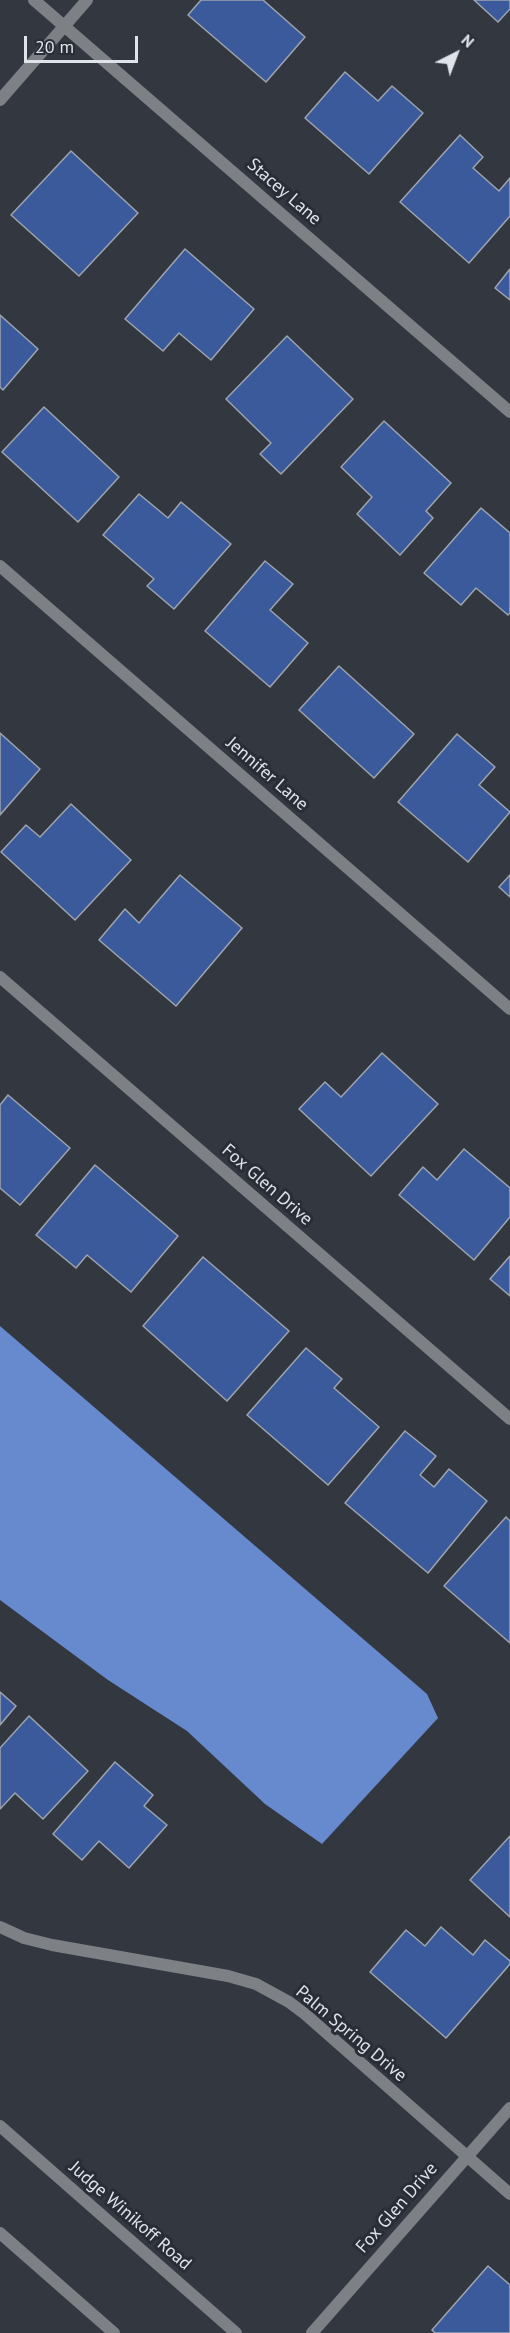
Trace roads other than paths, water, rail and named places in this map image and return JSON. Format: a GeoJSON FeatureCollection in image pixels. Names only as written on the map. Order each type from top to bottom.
{"type":"FeatureCollection","features":[{"type":"Feature","properties":{"kind":"street","name":"Stacey Lane"},"geometry":{"type":"LineString","coordinates":[[34,0],[510,412]]}},
{"type":"Feature","properties":{"kind":"street"},"geometry":{"type":"LineString","coordinates":[[0,100],[87,0]]}},
{"type":"Feature","properties":{"kind":"street","name":"Jennifer Lane"},"geometry":{"type":"LineString","coordinates":[[0,566],[510,1009]]}},
{"type":"Feature","properties":{"kind":"street","name":"Fox Glen Drive"},"geometry":{"type":"LineString","coordinates":[[0,977],[510,1419]]}},
{"type":"Feature","properties":{"kind":"street","name":"Palm Spring Drive"},"geometry":{"type":"LineString","coordinates":[[0,1927],[24,1938],[52,1945],[228,1976],[256,1984],[289,2002],[305,2014],[510,2194]]}},
{"type":"Feature","properties":{"kind":"street","name":"Fox Glen Drive"},"geometry":{"type":"LineString","coordinates":[[312,2333],[510,2108]]}},
{"type":"Feature","properties":{"kind":"street","name":"Judge Winikoff Road"},"geometry":{"type":"LineString","coordinates":[[0,2126],[236,2333]]}},
{"type":"Feature","properties":{"kind":"street"},"geometry":{"type":"LineString","coordinates":[[0,2233],[114,2333]]}},
{"type":"Feature","properties":{"kind":"water"},"geometry":{"type":"Polygon","coordinates":[[[0,1326],[427,1694],[438,1718],[322,1844],[265,1804],[187,1731],[108,1680],[0,1600],[0,1326]]]}}]}
